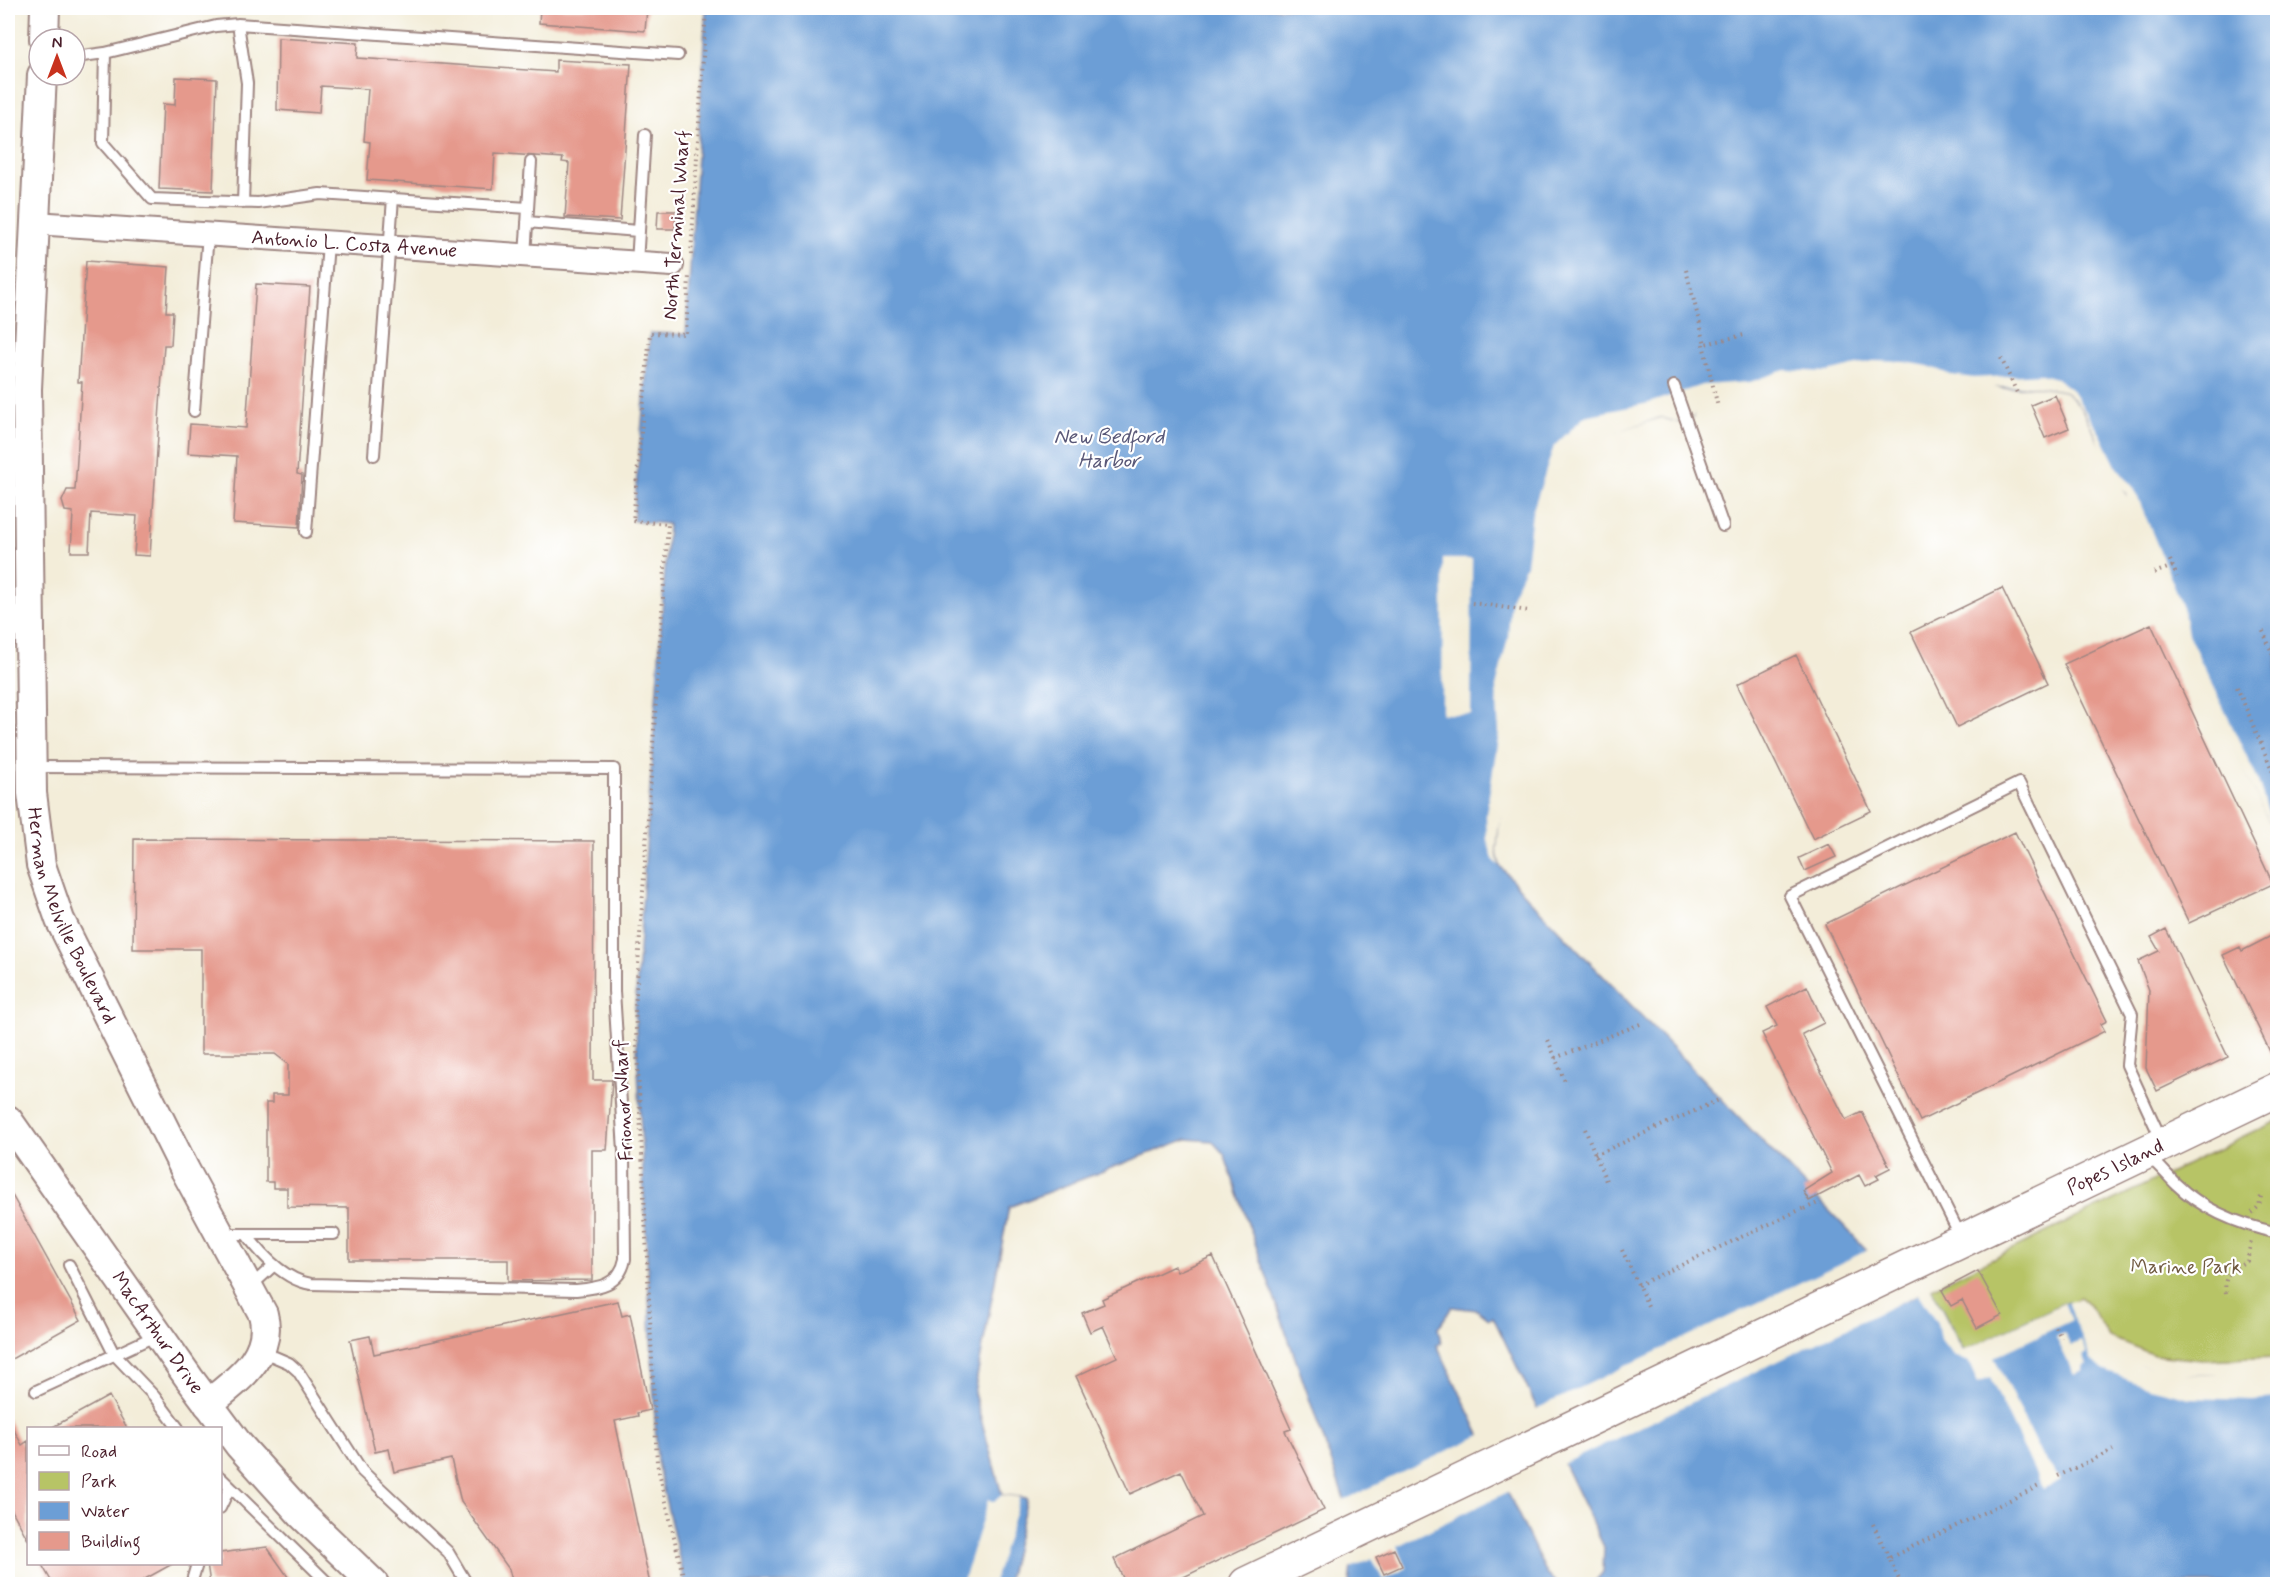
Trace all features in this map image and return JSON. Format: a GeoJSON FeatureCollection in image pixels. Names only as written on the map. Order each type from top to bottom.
{"type":"FeatureCollection","features":[{"type":"Feature","properties":{"kind":"highway","name":"Popes Island"},"geometry":{"type":"LineString","coordinates":[[1246,1584],[2277,1089]]}},
{"type":"Feature","properties":{"kind":"street"},"geometry":{"type":"LineString","coordinates":[[44,27],[45,8]]}},
{"type":"Feature","properties":{"kind":"street","name":"Herman Melville Boulevard"},"geometry":{"type":"LineString","coordinates":[[41,87],[27,400],[31,767],[38,850],[60,920],[190,1179],[233,1234],[250,1286],[265,1319],[265,1336],[261,1351]]}},
{"type":"Feature","properties":{"kind":"street","name":"Antonio L. Costa Avenue"},"geometry":{"type":"LineString","coordinates":[[35,223],[672,265]]}},
{"type":"Feature","properties":{"kind":"street","name":"MacArthur Drive"},"geometry":{"type":"LineString","coordinates":[[8,1120],[208,1404],[286,1498],[374,1584]]}},
{"type":"Feature","properties":{"kind":"street"},"geometry":{"type":"LineString","coordinates":[[208,1404],[242,1375],[261,1351]]}},
{"type":"Feature","properties":{"kind":"lane"},"geometry":{"type":"LineString","coordinates":[[238,24],[247,84],[243,203]]}},
{"type":"Feature","properties":{"kind":"lane"},"geometry":{"type":"LineString","coordinates":[[87,55],[216,26],[238,24],[678,55]]}},
{"type":"Feature","properties":{"kind":"lane"},"geometry":{"type":"LineString","coordinates":[[105,53],[103,143],[146,195],[158,200],[243,203],[320,194],[528,208]]}},
{"type":"Feature","properties":{"kind":"lane"},"geometry":{"type":"LineString","coordinates":[[636,263],[645,135]]}},
{"type":"Feature","properties":{"kind":"lane"},"geometry":{"type":"LineString","coordinates":[[525,255],[531,162]]}},
{"type":"Feature","properties":{"kind":"lane"},"geometry":{"type":"LineString","coordinates":[[374,455],[393,198]]}},
{"type":"Feature","properties":{"kind":"lane"},"geometry":{"type":"LineString","coordinates":[[527,222],[638,231]]}},
{"type":"Feature","properties":{"kind":"lane"},"geometry":{"type":"LineString","coordinates":[[194,411],[208,234]]}},
{"type":"Feature","properties":{"kind":"lane"},"geometry":{"type":"LineString","coordinates":[[306,532],[328,243]]}},
{"type":"Feature","properties":{"kind":"lane"},"geometry":{"type":"LineString","coordinates":[[1674,386],[1723,526]]}},
{"type":"Feature","properties":{"kind":"lane"},"geometry":{"type":"LineString","coordinates":[[31,767],[614,769],[614,991],[624,1151],[625,1259],[620,1275],[606,1285],[576,1290],[306,1284],[233,1234]]}},
{"type":"Feature","properties":{"kind":"lane"},"geometry":{"type":"LineString","coordinates":[[1958,1242],[1790,896],[2019,783],[2132,1014],[2127,1065],[2154,1148],[2192,1197],[2253,1227],[2277,1233]]}},
{"type":"Feature","properties":{"kind":"lane"},"geometry":{"type":"LineString","coordinates":[[233,1234],[334,1234]]}},
{"type":"Feature","properties":{"kind":"lane"},"geometry":{"type":"LineString","coordinates":[[250,1286],[274,1264]]}},
{"type":"Feature","properties":{"kind":"lane"},"geometry":{"type":"LineString","coordinates":[[69,1265],[114,1354],[154,1396],[176,1427]]}},
{"type":"Feature","properties":{"kind":"lane"},"geometry":{"type":"LineString","coordinates":[[36,1391],[158,1335]]}},
{"type":"Feature","properties":{"kind":"lane"},"geometry":{"type":"LineString","coordinates":[[261,1351],[289,1363],[298,1371],[356,1463],[448,1552],[467,1584]]}},
{"type":"Feature","properties":{"kind":"lane"},"geometry":{"type":"LineString","coordinates":[[222,1480],[330,1584]]}},
{"type":"Feature","properties":{"kind":"lane"},"geometry":{"type":"LineString","coordinates":[[222,1504],[230,1487]]}},
{"type":"Feature","properties":{"kind":"lane"},"geometry":{"type":"LineString","coordinates":[[191,1584],[196,1565]]}},
{"type":"Feature","properties":{"kind":"path","name":"North Terminal Wharf"},"geometry":{"type":"LineString","coordinates":[[651,736],[668,524],[633,521],[650,333],[686,334],[706,8]]}},
{"type":"Feature","properties":{"kind":"path"},"geometry":{"type":"LineString","coordinates":[[1686,270],[1704,344],[1744,335]]}},
{"type":"Feature","properties":{"kind":"path"},"geometry":{"type":"LineString","coordinates":[[1702,334],[1719,407]]}},
{"type":"Feature","properties":{"kind":"path"},"geometry":{"type":"LineString","coordinates":[[2001,358],[2018,395]]}},
{"type":"Feature","properties":{"kind":"path"},"geometry":{"type":"LineString","coordinates":[[2170,560],[2177,578]]}},
{"type":"Feature","properties":{"kind":"path"},"geometry":{"type":"LineString","coordinates":[[2154,573],[2173,566]]}},
{"type":"Feature","properties":{"kind":"path"},"geometry":{"type":"LineString","coordinates":[[1472,603],[1529,611]]}},
{"type":"Feature","properties":{"kind":"path"},"geometry":{"type":"LineString","coordinates":[[2263,631],[2275,660],[2277,659]]}},
{"type":"Feature","properties":{"kind":"path"},"geometry":{"type":"LineString","coordinates":[[2237,687],[2277,783]]}},
{"type":"Feature","properties":{"kind":"path","name":"Frionor Wharf"},"geometry":{"type":"LineString","coordinates":[[651,736],[635,1009],[657,1463],[685,1584]]}},
{"type":"Feature","properties":{"kind":"path"},"geometry":{"type":"LineString","coordinates":[[1624,1031],[1645,1019]]}},
{"type":"Feature","properties":{"kind":"path"},"geometry":{"type":"LineString","coordinates":[[1555,1058],[1640,1024]]}},
{"type":"Feature","properties":{"kind":"path"},"geometry":{"type":"LineString","coordinates":[[1548,1040],[1566,1084]]}},
{"type":"Feature","properties":{"kind":"path"},"geometry":{"type":"LineString","coordinates":[[1595,1155],[1721,1099]]}},
{"type":"Feature","properties":{"kind":"path"},"geometry":{"type":"LineString","coordinates":[[1701,1108],[1708,1105]]}},
{"type":"Feature","properties":{"kind":"path"},"geometry":{"type":"LineString","coordinates":[[1585,1130],[1606,1181]]}},
{"type":"Feature","properties":{"kind":"path"},"geometry":{"type":"LineString","coordinates":[[1799,1210],[1820,1202]]}},
{"type":"Feature","properties":{"kind":"path"},"geometry":{"type":"LineString","coordinates":[[1638,1285],[1804,1208]]}},
{"type":"Feature","properties":{"kind":"path"},"geometry":{"type":"LineString","coordinates":[[2226,1293],[2224,1282],[2226,1275],[2247,1261],[2253,1227]]}},
{"type":"Feature","properties":{"kind":"path"},"geometry":{"type":"LineString","coordinates":[[1622,1250],[1649,1308]]}},
{"type":"Feature","properties":{"kind":"path"},"geometry":{"type":"LineString","coordinates":[[2056,1327],[2061,1338]]}},
{"type":"Feature","properties":{"kind":"path"},"geometry":{"type":"LineString","coordinates":[[2058,1476],[2113,1450]]}},
{"type":"Feature","properties":{"kind":"path"},"geometry":{"type":"LineString","coordinates":[[1889,1558],[2041,1485]]}},
{"type":"Feature","properties":{"kind":"path"},"geometry":{"type":"LineString","coordinates":[[1873,1524],[1901,1584]]}},
{"type":"Feature","properties":{"kind":"green space","name":"Marine Park"},"geometry":{"type":"Polygon","coordinates":[[[2277,1121],[2277,1357],[2201,1360],[2155,1355],[2109,1337],[2092,1308],[2080,1298],[1963,1351],[1931,1288],[2277,1121]]]}},
{"type":"Feature","properties":{"kind":"water","name":"New Bedford Harbor"},"geometry":{"type":"Polygon","coordinates":[[[706,8],[2277,8],[2277,838],[2217,712],[2148,536],[2082,409],[2066,391],[2037,386],[2003,388],[1924,372],[1803,378],[1740,394],[1696,398],[1693,417],[1677,422],[1661,417],[1609,433],[1582,447],[1567,465],[1525,589],[1496,850],[1500,866],[1529,899],[1867,1250],[1891,1306],[1931,1288],[1964,1351],[2068,1301],[2078,1304],[2100,1340],[2113,1353],[2164,1376],[2277,1374],[2277,1584],[1593,1584],[1603,1572],[1604,1547],[1493,1317],[1489,1319],[1477,1310],[1452,1307],[1438,1328],[1441,1343],[1437,1345],[1547,1574],[1557,1584],[1349,1584],[1355,1530],[1224,1154],[1212,1141],[1187,1139],[1009,1207],[974,1393],[1002,1495],[1027,1498],[1007,1584],[685,1584],[657,1463],[635,1009],[668,524],[633,521],[650,333],[686,334],[706,8]]]}},
{"type":"Feature","properties":{"kind":"pier"},"geometry":{"type":"Polygon","coordinates":[[[1873,361],[1905,362],[1928,366],[1951,375],[1974,378],[2041,374],[2056,378],[2072,390],[2101,435],[2117,468],[2134,488],[2183,608],[2188,634],[2257,778],[2278,841],[2187,654],[2152,565],[2145,537],[2127,502],[2126,493],[2111,477],[2096,435],[2083,410],[2066,391],[2037,386],[1967,388],[1923,375],[1804,381],[1766,392],[1763,400],[1742,405],[1738,397],[1699,401],[1693,417],[1677,422],[1661,417],[1610,434],[1584,449],[1570,467],[1533,580],[1527,590],[1513,726],[1514,745],[1496,850],[1499,866],[1493,859],[1487,840],[1486,814],[1499,733],[1496,687],[1508,638],[1511,597],[1526,565],[1532,513],[1554,446],[1585,416],[1649,403],[1702,385],[1750,382],[1785,370],[1828,372],[1873,361]]]}},
{"type":"Feature","properties":{"kind":"pier"},"geometry":{"type":"Polygon","coordinates":[[[1443,559],[1472,559],[1471,714],[1442,714],[1443,559]]]}},
{"type":"Feature","properties":{"kind":"pier"},"geometry":{"type":"Polygon","coordinates":[[[1870,1249],[1892,1302],[1933,1286],[1931,1288],[1963,1351],[2064,1303],[2072,1320],[1994,1357],[2040,1453],[2061,1480],[2043,1489],[1990,1378],[1978,1383],[1969,1362],[1953,1356],[1940,1339],[1937,1324],[1918,1294],[1561,1465],[1534,1410],[1870,1249]]]}},
{"type":"Feature","properties":{"kind":"pier"},"geometry":{"type":"Polygon","coordinates":[[[2073,1300],[2091,1310],[2102,1338],[2115,1350],[2144,1366],[2164,1373],[2198,1375],[2278,1371],[2277,1398],[2252,1400],[2190,1398],[2149,1388],[2103,1370],[2091,1359],[2068,1301],[2073,1300]]]}},
{"type":"Feature","properties":{"kind":"pier"},"geometry":{"type":"Polygon","coordinates":[[[2064,1333],[2071,1345],[2081,1341],[2087,1353],[2083,1356],[2087,1364],[2082,1367],[2083,1371],[2074,1375],[2056,1337],[2064,1333]]]}},
{"type":"Feature","properties":{"kind":"pier"},"geometry":{"type":"Polygon","coordinates":[[[1483,1434],[1510,1491],[1397,1546],[1407,1568],[1383,1580],[1372,1558],[1347,1570],[1352,1531],[1342,1501],[1483,1434]]]}},
{"type":"Feature","properties":{"kind":"pier"},"geometry":{"type":"Polygon","coordinates":[[[1002,1495],[1020,1497],[993,1584],[962,1584],[988,1500],[994,1501],[1002,1495]]]}},
{"type":"Feature","properties":{"kind":"building"},"geometry":{"type":"Polygon","coordinates":[[[540,8],[647,9],[645,31],[539,23],[540,8]]]}},
{"type":"Feature","properties":{"kind":"building"},"geometry":{"type":"Polygon","coordinates":[[[278,38],[358,43],[357,58],[556,72],[556,60],[631,64],[620,220],[565,217],[569,163],[562,162],[563,158],[495,153],[493,189],[367,180],[370,142],[364,141],[368,89],[321,86],[319,113],[277,110],[278,38]]]}},
{"type":"Feature","properties":{"kind":"building"},"geometry":{"type":"Polygon","coordinates":[[[176,77],[217,79],[213,191],[159,189],[163,104],[175,105],[176,77]]]}},
{"type":"Feature","properties":{"kind":"building"},"geometry":{"type":"Polygon","coordinates":[[[658,211],[676,211],[675,229],[657,229],[658,211]]]}},
{"type":"Feature","properties":{"kind":"building"},"geometry":{"type":"Polygon","coordinates":[[[86,261],[169,267],[166,312],[173,312],[171,345],[164,345],[150,556],[134,555],[137,516],[91,513],[89,552],[71,552],[73,512],[65,511],[62,501],[67,490],[75,490],[82,382],[78,382],[86,261]]]}},
{"type":"Feature","properties":{"kind":"building"},"geometry":{"type":"Polygon","coordinates":[[[256,284],[310,287],[297,474],[302,475],[299,527],[233,523],[237,456],[188,453],[190,424],[246,428],[256,284]]]}},
{"type":"Feature","properties":{"kind":"building"},"geometry":{"type":"Polygon","coordinates":[[[2055,395],[2069,428],[2045,438],[2031,405],[2055,395]]]}},
{"type":"Feature","properties":{"kind":"building"},"geometry":{"type":"Polygon","coordinates":[[[2002,588],[2048,683],[1957,727],[1911,632],[2002,588]]]}},
{"type":"Feature","properties":{"kind":"building"},"geometry":{"type":"Polygon","coordinates":[[[2151,624],[2273,884],[2189,923],[2064,664],[2151,624]]]}},
{"type":"Feature","properties":{"kind":"building"},"geometry":{"type":"Polygon","coordinates":[[[1796,655],[1871,811],[1813,839],[1737,684],[1796,655]]]}},
{"type":"Feature","properties":{"kind":"building"},"geometry":{"type":"Polygon","coordinates":[[[2015,832],[2107,1021],[2101,1024],[2105,1031],[1920,1121],[1825,924],[2015,832]]]}},
{"type":"Feature","properties":{"kind":"building"},"geometry":{"type":"Polygon","coordinates":[[[134,839],[594,841],[593,1080],[612,1080],[607,1150],[592,1150],[592,1280],[508,1281],[508,1260],[349,1260],[349,1208],[287,1207],[287,1188],[273,1188],[273,1182],[266,1182],[266,1103],[272,1103],[272,1095],[288,1095],[288,1064],[275,1054],[201,1054],[201,949],[133,949],[134,839]]]}},
{"type":"Feature","properties":{"kind":"building"},"geometry":{"type":"Polygon","coordinates":[[[1829,844],[1836,857],[1805,871],[1799,858],[1829,844]]]}},
{"type":"Feature","properties":{"kind":"building"},"geometry":{"type":"Polygon","coordinates":[[[2166,929],[2228,1057],[2157,1091],[2146,1068],[2149,990],[2138,961],[2159,951],[2151,937],[2166,929]]]}},
{"type":"Feature","properties":{"kind":"building"},"geometry":{"type":"Polygon","coordinates":[[[2277,933],[2277,1066],[2223,955],[2240,947],[2242,951],[2277,933]]]}},
{"type":"Feature","properties":{"kind":"building"},"geometry":{"type":"Polygon","coordinates":[[[1807,986],[1824,1023],[1802,1034],[1846,1120],[1862,1112],[1890,1168],[1876,1175],[1879,1179],[1865,1186],[1859,1175],[1809,1201],[1803,1191],[1832,1173],[1762,1033],[1777,1026],[1767,1007],[1807,986]]]}},
{"type":"Feature","properties":{"kind":"building"},"geometry":{"type":"Polygon","coordinates":[[[8,1188],[81,1320],[8,1361],[8,1188]]]}},
{"type":"Feature","properties":{"kind":"building"},"geometry":{"type":"Polygon","coordinates":[[[1213,1256],[1291,1429],[1285,1431],[1324,1510],[1169,1584],[1126,1584],[1114,1559],[1203,1516],[1181,1471],[1130,1494],[1076,1376],[1117,1357],[1103,1326],[1090,1332],[1082,1313],[1104,1304],[1102,1299],[1174,1266],[1177,1272],[1213,1256]]]}},
{"type":"Feature","properties":{"kind":"building"},"geometry":{"type":"Polygon","coordinates":[[[1978,1271],[2002,1315],[1977,1328],[1962,1300],[1951,1306],[1942,1290],[1978,1271]]]}},
{"type":"Feature","properties":{"kind":"building"},"geometry":{"type":"Polygon","coordinates":[[[618,1301],[622,1316],[630,1314],[650,1410],[637,1413],[638,1416],[615,1421],[650,1584],[513,1584],[509,1569],[461,1502],[451,1459],[394,1472],[389,1449],[375,1452],[350,1340],[370,1336],[374,1354],[618,1301]]]}},
{"type":"Feature","properties":{"kind":"building"},"geometry":{"type":"Polygon","coordinates":[[[109,1396],[126,1427],[53,1427],[109,1396]]]}},
{"type":"Feature","properties":{"kind":"building"},"geometry":{"type":"Polygon","coordinates":[[[8,1419],[22,1445],[27,1442],[27,1538],[8,1503],[8,1419]]]}},
{"type":"Feature","properties":{"kind":"building"},"geometry":{"type":"Polygon","coordinates":[[[267,1547],[293,1584],[210,1584],[207,1565],[222,1565],[222,1553],[267,1547]]]}},
{"type":"Feature","properties":{"kind":"building"},"geometry":{"type":"Polygon","coordinates":[[[1394,1549],[1402,1566],[1384,1574],[1376,1557],[1394,1549]]]}},
{"type":"Feature","properties":{"kind":"building"},"geometry":{"type":"Polygon","coordinates":[[[42,1565],[170,1565],[136,1584],[53,1584],[42,1565]]]}}]}
